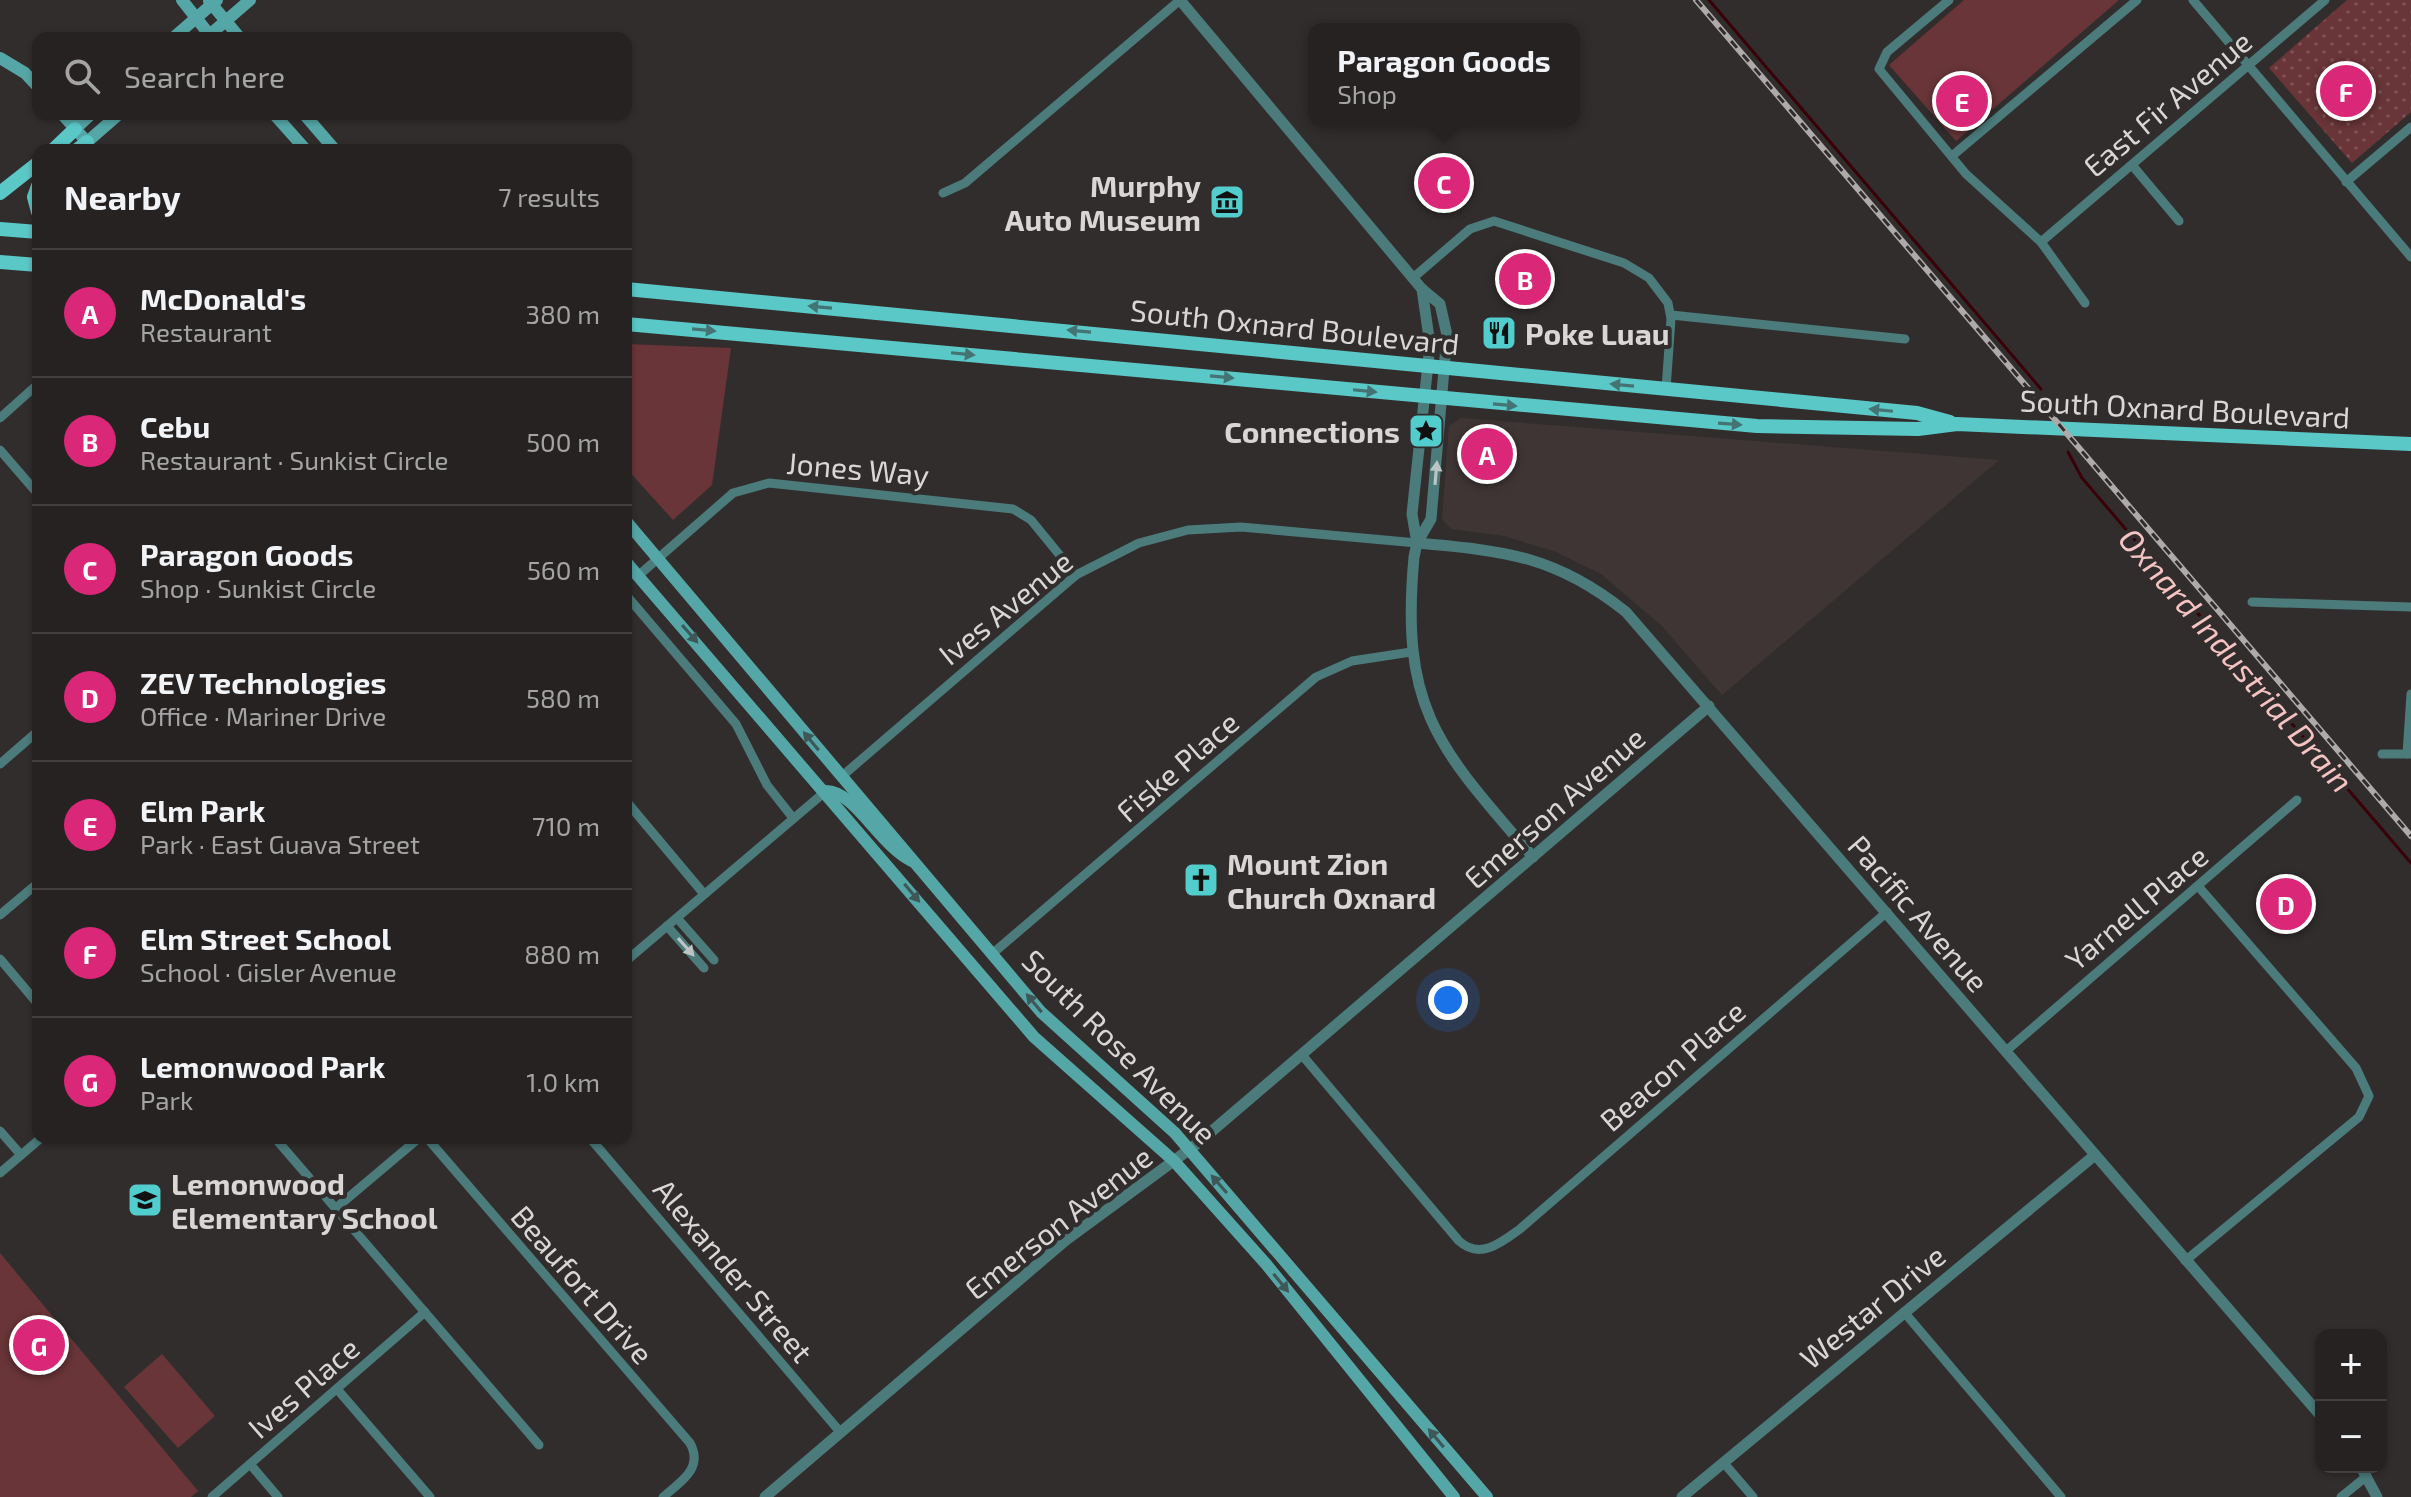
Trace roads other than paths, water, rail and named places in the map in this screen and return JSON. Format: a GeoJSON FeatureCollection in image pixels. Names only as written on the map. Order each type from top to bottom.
{"type":"FeatureCollection","features":[{"type":"Feature","properties":{"kind":"main road"},"geometry":{"type":"LineString","coordinates":[[182,0],[206,32]]}},
{"type":"Feature","properties":{"kind":"main road"},"geometry":{"type":"LineString","coordinates":[[214,32],[250,0]]}},
{"type":"Feature","properties":{"kind":"main road"},"geometry":{"type":"LineString","coordinates":[[180,32],[212,1],[235,32]]}},
{"type":"Feature","properties":{"kind":"main road"},"geometry":{"type":"LineString","coordinates":[[0,58],[32,79]]}},
{"type":"Feature","properties":{"kind":"main road"},"geometry":{"type":"LineString","coordinates":[[67,120],[81,144]]}},
{"type":"Feature","properties":{"kind":"main road"},"geometry":{"type":"LineString","coordinates":[[59,144],[85,120]]}},
{"type":"Feature","properties":{"kind":"main road"},"geometry":{"type":"LineString","coordinates":[[84,144],[112,120]]}},
{"type":"Feature","properties":{"kind":"main road"},"geometry":{"type":"LineString","coordinates":[[279,120],[301,144]]}},
{"type":"Feature","properties":{"kind":"main road"},"geometry":{"type":"LineString","coordinates":[[309,120],[330,144]]}},
{"type":"Feature","properties":{"kind":"main road"},"geometry":{"type":"LineString","coordinates":[[0,193],[32,168]]}},
{"type":"Feature","properties":{"kind":"main road"},"geometry":{"type":"LineString","coordinates":[[0,229],[32,232]]}},
{"type":"Feature","properties":{"kind":"main road"},"geometry":{"type":"LineString","coordinates":[[0,265],[32,266]]}},
{"type":"Feature","properties":{"kind":"main road","name":"South Oxnard Boulevard"},"geometry":{"type":"LineString","coordinates":[[632,290],[1917,413],[1957,424]]}},
{"type":"Feature","properties":{"kind":"main road","name":"South Oxnard Boulevard"},"geometry":{"type":"LineString","coordinates":[[632,325],[1289,382],[1442,400],[1783,427],[1918,429],[1957,424],[2411,444]]}},
{"type":"Feature","properties":{"kind":"main road","name":"South Rose Avenue"},"geometry":{"type":"LineString","coordinates":[[632,528],[1063,1036],[1143,1102],[1189,1150],[1487,1497]]}},
{"type":"Feature","properties":{"kind":"main road","name":"South Rose Avenue"},"geometry":{"type":"LineString","coordinates":[[632,568],[1045,1048],[1174,1161],[1266,1264],[1454,1497]]}},
{"type":"Feature","properties":{"kind":"main road"},"geometry":{"type":"LineString","coordinates":[[826,791],[845,795],[892,852],[918,864]]}},
{"type":"Feature","properties":{"kind":"street"},"geometry":{"type":"LineString","coordinates":[[943,193],[965,183],[1180,0],[1422,289],[1440,304],[1445,321],[1444,367],[1431,519],[1417,543]]}},
{"type":"Feature","properties":{"kind":"street"},"geometry":{"type":"LineString","coordinates":[[1949,0],[1887,52],[1879,69],[1978,186],[2041,242],[2085,303]]}},
{"type":"Feature","properties":{"kind":"street"},"geometry":{"type":"LineString","coordinates":[[1952,156],[2137,0]]}},
{"type":"Feature","properties":{"kind":"street"},"geometry":{"type":"LineString","coordinates":[[2193,0],[2411,257]]}},
{"type":"Feature","properties":{"kind":"street","name":"East Fir Avenue"},"geometry":{"type":"LineString","coordinates":[[2041,242],[2325,0]]}},
{"type":"Feature","properties":{"kind":"street"},"geometry":{"type":"LineString","coordinates":[[2346,182],[2411,127]]}},
{"type":"Feature","properties":{"kind":"street"},"geometry":{"type":"LineString","coordinates":[[2132,165],[2179,221]]}},
{"type":"Feature","properties":{"kind":"street"},"geometry":{"type":"LineString","coordinates":[[1414,277],[1470,229],[1494,221],[1632,267],[1661,290],[1671,315],[1666,389]]}},
{"type":"Feature","properties":{"kind":"street"},"geometry":{"type":"LineString","coordinates":[[1422,289],[1429,334],[1412,514],[1417,543],[1411,599],[1411,652],[1425,708],[1451,759],[1533,857]]}},
{"type":"Feature","properties":{"kind":"street"},"geometry":{"type":"LineString","coordinates":[[1671,315],[1905,339]]}},
{"type":"Feature","properties":{"kind":"street"},"geometry":{"type":"LineString","coordinates":[[0,418],[32,389]]}},
{"type":"Feature","properties":{"kind":"street"},"geometry":{"type":"LineString","coordinates":[[0,450],[32,487]]}},
{"type":"Feature","properties":{"kind":"street","name":"Jones Way"},"geometry":{"type":"LineString","coordinates":[[639,575],[733,493],[769,483],[1013,509],[1031,520],[1076,575]]}},
{"type":"Feature","properties":{"kind":"street","name":"Ives Avenue"},"geometry":{"type":"LineString","coordinates":[[841,777],[1076,575],[1139,543],[1215,527],[1417,543]]}},
{"type":"Feature","properties":{"kind":"street","name":"Pacific Avenue"},"geometry":{"type":"LineString","coordinates":[[1417,543],[1520,555],[1585,582],[1634,620],[2315,1409]]}},
{"type":"Feature","properties":{"kind":"street"},"geometry":{"type":"LineString","coordinates":[[632,602],[736,724],[767,785],[793,818]]}},
{"type":"Feature","properties":{"kind":"street"},"geometry":{"type":"LineString","coordinates":[[2252,602],[2411,607]]}},
{"type":"Feature","properties":{"kind":"street","name":"Fiske Place"},"geometry":{"type":"LineString","coordinates":[[992,954],[1316,677],[1352,661],[1411,652]]}},
{"type":"Feature","properties":{"kind":"street"},"geometry":{"type":"LineString","coordinates":[[2382,754],[2409,754],[2411,694]]}},
{"type":"Feature","properties":{"kind":"street","name":"Emerson Avenue"},"geometry":{"type":"LineString","coordinates":[[765,1497],[1066,1240],[1189,1150],[1709,706]]}},
{"type":"Feature","properties":{"kind":"street"},"geometry":{"type":"LineString","coordinates":[[0,764],[32,736]]}},
{"type":"Feature","properties":{"kind":"street"},"geometry":{"type":"LineString","coordinates":[[632,956],[826,791]]}},
{"type":"Feature","properties":{"kind":"street","name":"Yarnell Place"},"geometry":{"type":"LineString","coordinates":[[2006,1051],[2297,800]]}},
{"type":"Feature","properties":{"kind":"street"},"geometry":{"type":"LineString","coordinates":[[632,808],[704,894]]}},
{"type":"Feature","properties":{"kind":"street"},"geometry":{"type":"LineString","coordinates":[[2185,1261],[2359,1117],[2368,1102],[2363,1077],[2198,886]]}},
{"type":"Feature","properties":{"kind":"street"},"geometry":{"type":"LineString","coordinates":[[0,915],[32,888]]}},
{"type":"Feature","properties":{"kind":"street","name":"Beacon Place"},"geometry":{"type":"LineString","coordinates":[[1302,1055],[1459,1241],[1469,1248],[1485,1250],[1520,1229],[1887,912]]}},
{"type":"Feature","properties":{"kind":"street"},"geometry":{"type":"LineString","coordinates":[[677,918],[714,960]]}},
{"type":"Feature","properties":{"kind":"street"},"geometry":{"type":"LineString","coordinates":[[667,926],[704,968]]}},
{"type":"Feature","properties":{"kind":"street"},"geometry":{"type":"LineString","coordinates":[[0,959],[32,997]]}},
{"type":"Feature","properties":{"kind":"street"},"geometry":{"type":"LineString","coordinates":[[0,1131],[21,1155]]}},
{"type":"Feature","properties":{"kind":"street"},"geometry":{"type":"LineString","coordinates":[[0,1173],[34,1144]]}},
{"type":"Feature","properties":{"kind":"street"},"geometry":{"type":"LineString","coordinates":[[280,1144],[539,1445]]}},
{"type":"Feature","properties":{"kind":"street"},"geometry":{"type":"LineString","coordinates":[[336,1208],[412,1144]]}},
{"type":"Feature","properties":{"kind":"street","name":"Beaufort Drive"},"geometry":{"type":"LineString","coordinates":[[432,1144],[690,1443],[694,1464],[687,1478],[663,1497]]}},
{"type":"Feature","properties":{"kind":"street","name":"Alexander Street"},"geometry":{"type":"LineString","coordinates":[[595,1144],[841,1433]]}},
{"type":"Feature","properties":{"kind":"street","name":"Westar Drive"},"geometry":{"type":"LineString","coordinates":[[1682,1497],[2095,1155]]}},
{"type":"Feature","properties":{"kind":"street","name":"Ives Place"},"geometry":{"type":"LineString","coordinates":[[212,1497],[425,1312]]}},
{"type":"Feature","properties":{"kind":"street"},"geometry":{"type":"LineString","coordinates":[[1904,1312],[2061,1497]]}},
{"type":"Feature","properties":{"kind":"street"},"geometry":{"type":"LineString","coordinates":[[337,1389],[430,1497]]}},
{"type":"Feature","properties":{"kind":"street"},"geometry":{"type":"LineString","coordinates":[[1723,1462],[1753,1497]]}},
{"type":"Feature","properties":{"kind":"street"},"geometry":{"type":"LineString","coordinates":[[250,1464],[278,1497]]}},
{"type":"Feature","properties":{"kind":"street"},"geometry":{"type":"LineString","coordinates":[[2341,1497],[2363,1473]]}},
{"type":"Feature","properties":{"kind":"street"},"geometry":{"type":"LineString","coordinates":[[2365,1473],[2377,1497]]}},
{"type":"Feature","properties":{"kind":"waterway","name":"Oxnard Industrial Drain"},"geometry":{"type":"LineString","coordinates":[[1709,0],[2041,389]]}},
{"type":"Feature","properties":{"kind":"waterway","name":"Oxnard Industrial Drain"},"geometry":{"type":"LineString","coordinates":[[2068,452],[2082,478],[2411,863]]}},
{"type":"Feature","properties":{"kind":"railway"},"geometry":{"type":"LineString","coordinates":[[1696,0],[2411,836]]}},
{"type":"Feature","properties":{"kind":"place","name":"Elm Street School"},"geometry":{"type":"Point","coordinates":[2346,91]}},
{"type":"Feature","properties":{"kind":"place","name":"Elm Park"},"geometry":{"type":"Point","coordinates":[1962,101]}},
{"type":"Feature","properties":{"kind":"place","name":"Paragon Goods"},"geometry":{"type":"Point","coordinates":[1444,183]}},
{"type":"Feature","properties":{"kind":"place","name":"Murphy Auto Museum"},"geometry":{"type":"Point","coordinates":[1227,202]}},
{"type":"Feature","properties":{"kind":"place","name":"Cebu"},"geometry":{"type":"Point","coordinates":[1525,279]}},
{"type":"Feature","properties":{"kind":"place","name":"Poke Luau"},"geometry":{"type":"Point","coordinates":[1499,333]}},
{"type":"Feature","properties":{"kind":"place","name":"Connections"},"geometry":{"type":"Point","coordinates":[1426,431]}},
{"type":"Feature","properties":{"kind":"place","name":"McDonald's"},"geometry":{"type":"Point","coordinates":[1487,454]}},
{"type":"Feature","properties":{"kind":"place","name":"Mount Zion Church Oxnard"},"geometry":{"type":"Point","coordinates":[1201,880]}},
{"type":"Feature","properties":{"kind":"place","name":"ZEV Technologies"},"geometry":{"type":"Point","coordinates":[2286,904]}},
{"type":"Feature","properties":{"kind":"place","name":"Lemonwood Elementary School"},"geometry":{"type":"Point","coordinates":[145,1200]}},
{"type":"Feature","properties":{"kind":"place","name":"Lemonwood Park"},"geometry":{"type":"Point","coordinates":[39,1345]}}]}
